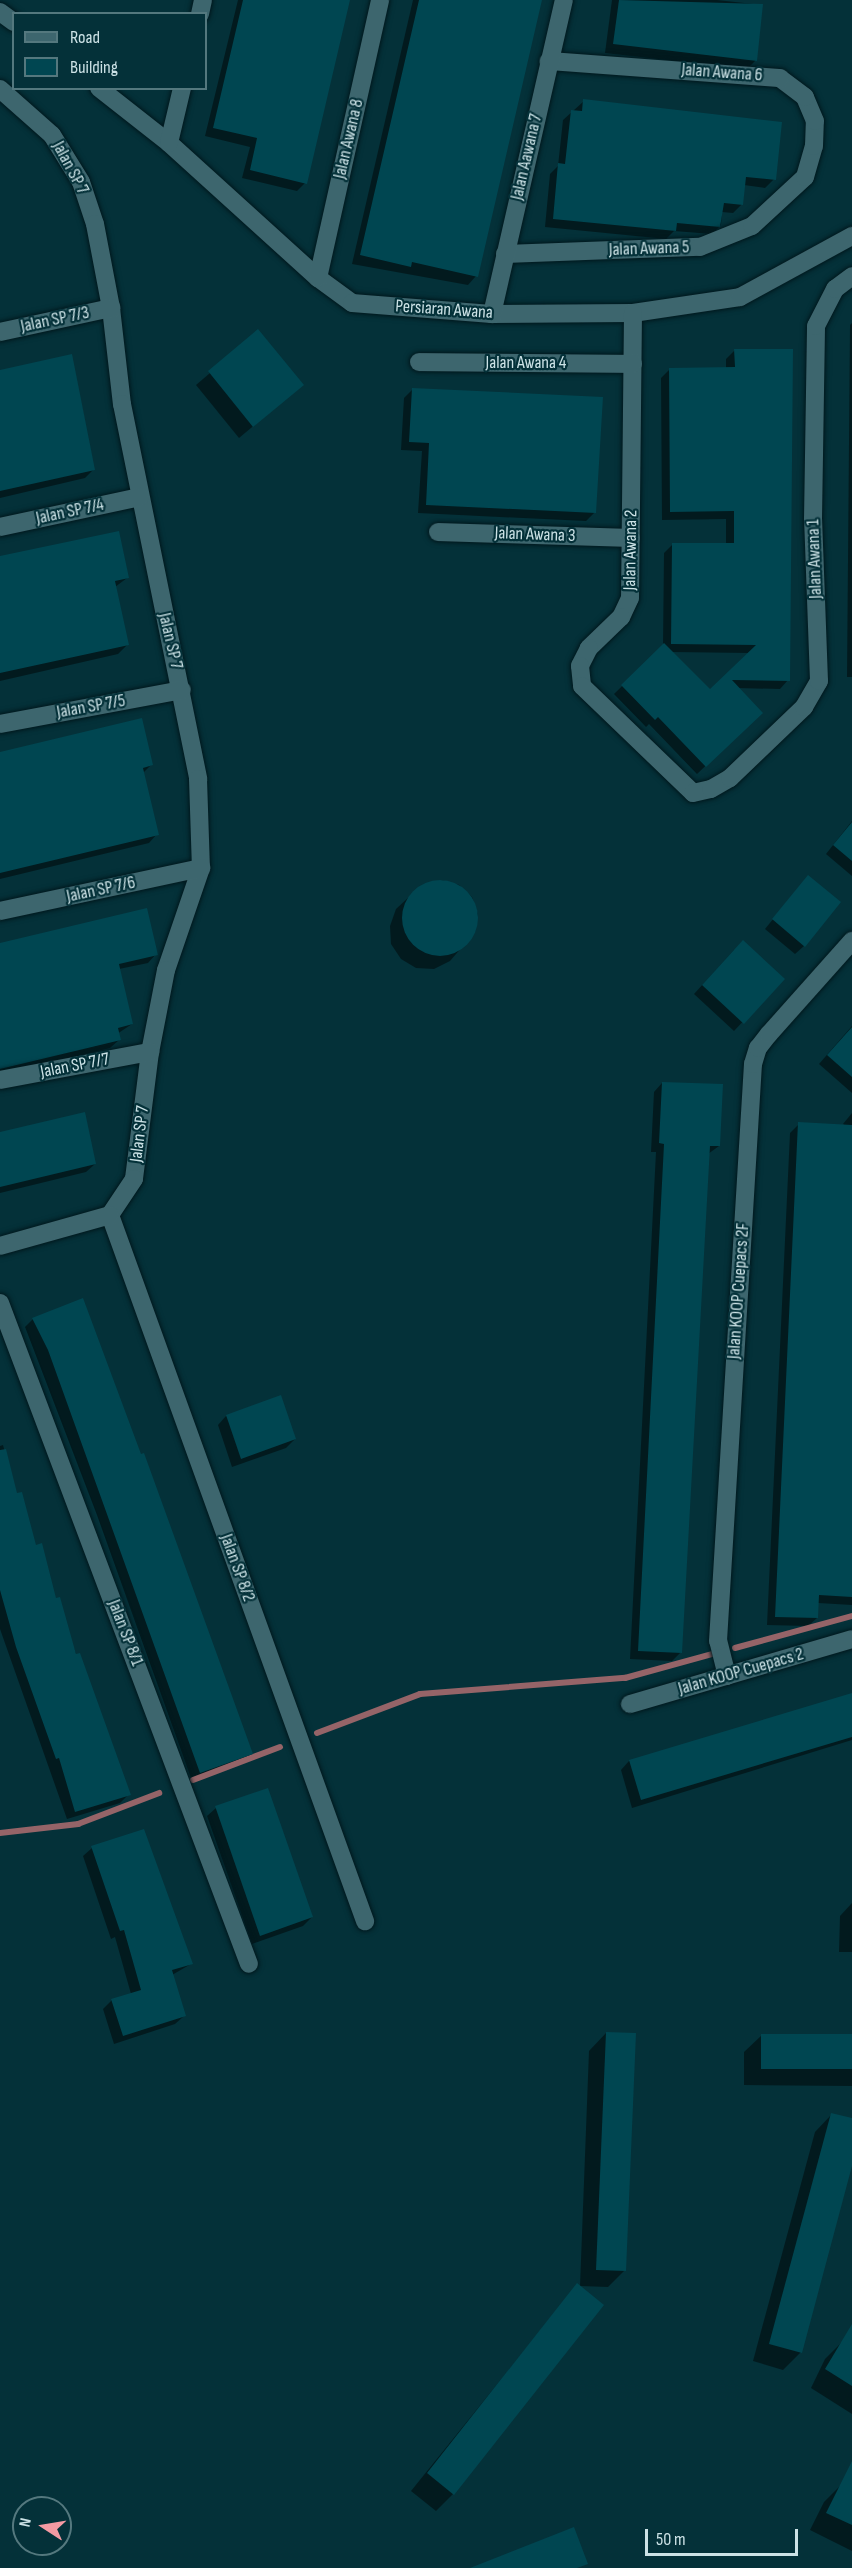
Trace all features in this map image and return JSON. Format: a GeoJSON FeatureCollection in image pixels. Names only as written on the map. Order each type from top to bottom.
{"type":"FeatureCollection","features":[{"type":"Feature","properties":{"kind":"street","name":"Jalan Awana 8"},"geometry":{"type":"LineString","coordinates":[[318,278],[380,0]]}},
{"type":"Feature","properties":{"kind":"street","name":"Jalan Aawana 7"},"geometry":{"type":"LineString","coordinates":[[492,314],[564,0]]}},
{"type":"Feature","properties":{"kind":"street","name":"Jalan Awana 6"},"geometry":{"type":"LineString","coordinates":[[549,61],[780,78],[805,97],[815,121],[814,146],[805,177]]}},
{"type":"Feature","properties":{"kind":"street","name":"Jalan SP 7"},"geometry":{"type":"LineString","coordinates":[[0,89],[52,135],[81,182],[95,224],[111,308],[122,404],[182,690],[198,779],[201,868],[166,970],[150,1052],[134,1179],[110,1215]]}},
{"type":"Feature","properties":{"kind":"street","name":"Persiaran Awana"},"geometry":{"type":"LineString","coordinates":[[102,90],[170,143],[318,278],[352,303],[492,314],[633,313],[741,297],[852,236]]}},
{"type":"Feature","properties":{"kind":"street"},"geometry":{"type":"LineString","coordinates":[[170,143],[182,90]]}},
{"type":"Feature","properties":{"kind":"street","name":"Jalan Awana 5"},"geometry":{"type":"LineString","coordinates":[[505,254],[700,247],[752,226],[805,177]]}},
{"type":"Feature","properties":{"kind":"street","name":"Jalan Awana 1"},"geometry":{"type":"LineString","coordinates":[[693,793],[730,778],[804,707],[819,681],[813,519],[816,326],[835,289],[852,276]]}},
{"type":"Feature","properties":{"kind":"street","name":"Jalan SP 7/3"},"geometry":{"type":"LineString","coordinates":[[0,332],[111,308]]}},
{"type":"Feature","properties":{"kind":"street","name":"Jalan Awana 2"},"geometry":{"type":"LineString","coordinates":[[633,313],[630,598],[621,617],[590,648],[580,666],[582,686],[693,793]]}},
{"type":"Feature","properties":{"kind":"street","name":"Jalan Awana 4"},"geometry":{"type":"LineString","coordinates":[[419,362],[633,364]]}},
{"type":"Feature","properties":{"kind":"street","name":"Jalan SP 7/4"},"geometry":{"type":"LineString","coordinates":[[0,527],[141,497]]}},
{"type":"Feature","properties":{"kind":"street","name":"Jalan Awana 3"},"geometry":{"type":"LineString","coordinates":[[438,532],[631,538]]}},
{"type":"Feature","properties":{"kind":"street","name":"Jalan SP 7/5"},"geometry":{"type":"LineString","coordinates":[[0,724],[182,690]]}},
{"type":"Feature","properties":{"kind":"street","name":"Jalan SP 7/6"},"geometry":{"type":"LineString","coordinates":[[0,912],[201,868]]}},
{"type":"Feature","properties":{"kind":"street","name":"Jalan KOOP Cuepacs 2F"},"geometry":{"type":"LineString","coordinates":[[728,1676],[718,1641],[753,1064],[763,1041],[852,941]]}},
{"type":"Feature","properties":{"kind":"street","name":"Jalan SP 7/7"},"geometry":{"type":"LineString","coordinates":[[0,1080],[150,1052]]}},
{"type":"Feature","properties":{"kind":"street"},"geometry":{"type":"LineString","coordinates":[[0,1246],[110,1215]]}},
{"type":"Feature","properties":{"kind":"street","name":"Jalan SP 8/2"},"geometry":{"type":"LineString","coordinates":[[110,1215],[365,1921]]}},
{"type":"Feature","properties":{"kind":"street","name":"Jalan SP 8/1"},"geometry":{"type":"LineString","coordinates":[[0,1303],[249,1964]]}},
{"type":"Feature","properties":{"kind":"street","name":"Jalan KOOP Cuepacs 2"},"geometry":{"type":"LineString","coordinates":[[630,1704],[852,1639]]}},
{"type":"Feature","properties":{"kind":"building"},"geometry":{"type":"Polygon","coordinates":[[[243,0],[350,0],[307,184],[250,170],[257,138],[213,128],[243,0]]]}},
{"type":"Feature","properties":{"kind":"building"},"geometry":{"type":"Polygon","coordinates":[[[419,0],[542,0],[478,277],[412,262],[411,267],[360,255],[419,0]]]}},
{"type":"Feature","properties":{"kind":"building"},"geometry":{"type":"Polygon","coordinates":[[[619,0],[763,4],[757,61],[613,44],[619,0]]]}},
{"type":"Feature","properties":{"kind":"building"},"geometry":{"type":"Polygon","coordinates":[[[583,99],[782,122],[776,180],[746,177],[743,205],[724,203],[720,227],[677,223],[676,231],[553,219],[558,163],[565,164],[571,110],[582,111],[583,99]]]}},
{"type":"Feature","properties":{"kind":"building"},"geometry":{"type":"Polygon","coordinates":[[[258,329],[304,385],[253,427],[208,371],[258,329]]]}},
{"type":"Feature","properties":{"kind":"building"},"geometry":{"type":"Polygon","coordinates":[[[734,349],[793,349],[790,681],[732,680],[763,713],[706,767],[658,717],[655,720],[621,685],[664,643],[710,689],[756,645],[671,644],[672,543],[734,543],[734,511],[670,512],[669,368],[735,367],[734,349]]]}},
{"type":"Feature","properties":{"kind":"building"},"geometry":{"type":"Polygon","coordinates":[[[72,354],[95,470],[0,491],[0,370],[72,354]]]}},
{"type":"Feature","properties":{"kind":"building"},"geometry":{"type":"Polygon","coordinates":[[[412,388],[603,397],[596,513],[426,505],[429,443],[409,442],[412,388]]]}},
{"type":"Feature","properties":{"kind":"building"},"geometry":{"type":"Polygon","coordinates":[[[119,531],[129,578],[115,581],[129,645],[0,673],[0,556],[119,531]]]}},
{"type":"Feature","properties":{"kind":"building"},"geometry":{"type":"Polygon","coordinates":[[[142,718],[153,765],[143,768],[159,835],[0,873],[0,752],[142,718]]]}},
{"type":"Feature","properties":{"kind":"building"},"geometry":{"type":"Polygon","coordinates":[[[852,822],[852,861],[833,845],[852,822]]]}},
{"type":"Feature","properties":{"kind":"building"},"geometry":{"type":"Polygon","coordinates":[[[808,875],[841,902],[805,947],[772,919],[808,875]]]}},
{"type":"Feature","properties":{"kind":"building"},"geometry":{"type":"Polygon","coordinates":[[[433,880],[447,880],[461,886],[472,897],[478,911],[475,933],[467,945],[447,956],[433,956],[419,950],[408,939],[402,925],[402,911],[408,897],[419,886],[433,880]]]}},
{"type":"Feature","properties":{"kind":"building"},"geometry":{"type":"Polygon","coordinates":[[[147,908],[158,955],[119,964],[133,1024],[118,1028],[121,1040],[0,1069],[0,943],[147,908]]]}},
{"type":"Feature","properties":{"kind":"building"},"geometry":{"type":"Polygon","coordinates":[[[743,940],[785,979],[744,1024],[702,985],[743,940]]]}},
{"type":"Feature","properties":{"kind":"building"},"geometry":{"type":"Polygon","coordinates":[[[852,1027],[852,1077],[827,1055],[852,1027]]]}},
{"type":"Feature","properties":{"kind":"building"},"geometry":{"type":"Polygon","coordinates":[[[662,1082],[723,1084],[720,1146],[710,1146],[682,1653],[638,1651],[664,1144],[659,1143],[662,1082]]]}},
{"type":"Feature","properties":{"kind":"building"},"geometry":{"type":"Polygon","coordinates":[[[85,1112],[96,1164],[0,1187],[0,1132],[85,1112]]]}},
{"type":"Feature","properties":{"kind":"building"},"geometry":{"type":"Polygon","coordinates":[[[798,1122],[852,1125],[852,1597],[819,1595],[818,1618],[775,1617],[798,1122]]]}},
{"type":"Feature","properties":{"kind":"building"},"geometry":{"type":"Polygon","coordinates":[[[83,1298],[141,1454],[144,1453],[253,1754],[200,1773],[48,1350],[32,1318],[83,1298]]]}},
{"type":"Feature","properties":{"kind":"building"},"geometry":{"type":"Polygon","coordinates":[[[281,1395],[296,1439],[241,1459],[226,1415],[281,1395]]]}},
{"type":"Feature","properties":{"kind":"building"},"geometry":{"type":"Polygon","coordinates":[[[6,1449],[17,1493],[22,1492],[36,1545],[42,1543],[56,1598],[60,1597],[76,1654],[80,1653],[131,1795],[75,1812],[59,1758],[56,1759],[16,1647],[0,1590],[0,1450],[6,1449]]]}},
{"type":"Feature","properties":{"kind":"building"},"geometry":{"type":"Polygon","coordinates":[[[852,1693],[852,1737],[641,1800],[629,1760],[852,1693]]]}},
{"type":"Feature","properties":{"kind":"building"},"geometry":{"type":"Polygon","coordinates":[[[268,1788],[313,1917],[260,1936],[215,1806],[268,1788]]]}},
{"type":"Feature","properties":{"kind":"building"},"geometry":{"type":"Polygon","coordinates":[[[144,1829],[193,1964],[172,1970],[186,2016],[123,2036],[111,1999],[141,1990],[124,1930],[120,1931],[91,1846],[144,1829]]]}},
{"type":"Feature","properties":{"kind":"building"},"geometry":{"type":"Polygon","coordinates":[[[606,2032],[636,2033],[626,2271],[596,2270],[606,2032]]]}},
{"type":"Feature","properties":{"kind":"building"},"geometry":{"type":"Polygon","coordinates":[[[761,2034],[852,2034],[852,2069],[761,2069],[761,2034]]]}},
{"type":"Feature","properties":{"kind":"building"},"geometry":{"type":"Polygon","coordinates":[[[831,2113],[852,2118],[852,2166],[802,2353],[769,2344],[831,2113]]]}},
{"type":"Feature","properties":{"kind":"building"},"geometry":{"type":"Polygon","coordinates":[[[577,2283],[604,2305],[454,2495],[427,2473],[577,2283]]]}},
{"type":"Feature","properties":{"kind":"building"},"geometry":{"type":"Polygon","coordinates":[[[852,2324],[852,2386],[825,2369],[852,2324]]]}},
{"type":"Feature","properties":{"kind":"building"},"geometry":{"type":"Polygon","coordinates":[[[852,2461],[852,2525],[826,2513],[852,2461]]]}},
{"type":"Feature","properties":{"kind":"building"},"geometry":{"type":"Polygon","coordinates":[[[574,2527],[588,2564],[577,2568],[470,2568],[574,2527]]]}},
{"type":"Feature","properties":{"kind":"waterway"},"geometry":{"type":"LineString","coordinates":[[735,1648],[852,1616]]}},
{"type":"Feature","properties":{"kind":"waterway"},"geometry":{"type":"LineString","coordinates":[[317,1733],[420,1694],[625,1678],[712,1654]]}},
{"type":"Feature","properties":{"kind":"waterway"},"geometry":{"type":"LineString","coordinates":[[193,1780],[280,1747]]}},
{"type":"Feature","properties":{"kind":"waterway"},"geometry":{"type":"LineString","coordinates":[[0,1833],[78,1824],[159,1793]]}}]}
